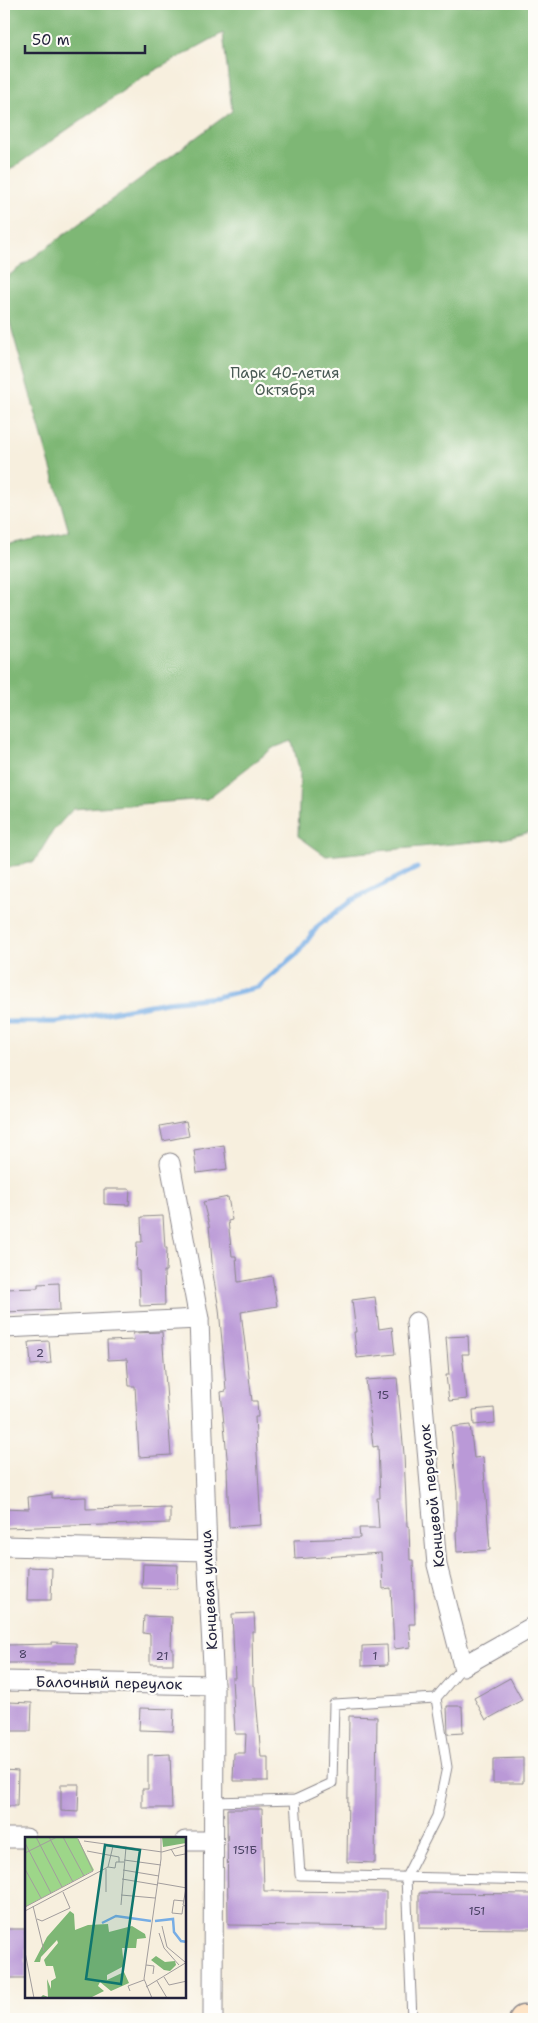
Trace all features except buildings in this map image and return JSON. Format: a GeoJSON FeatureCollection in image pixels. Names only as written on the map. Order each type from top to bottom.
{"type":"FeatureCollection","features":[{"type":"Feature","properties":{"kind":"street","name":"Концевая улица"},"geometry":{"type":"LineString","coordinates":[[170,1163],[200,1319],[206,1551],[214,1684],[213,2019]]}},
{"type":"Feature","properties":{"kind":"street"},"geometry":{"type":"LineString","coordinates":[[4,1328],[200,1319]]}},
{"type":"Feature","properties":{"kind":"street","name":"Концевой переулок"},"geometry":{"type":"LineString","coordinates":[[416,1322],[437,1565],[463,1666]]}},
{"type":"Feature","properties":{"kind":"street"},"geometry":{"type":"LineString","coordinates":[[4,1546],[206,1551]]}},
{"type":"Feature","properties":{"kind":"street"},"geometry":{"type":"LineString","coordinates":[[463,1666],[534,1626]]}},
{"type":"Feature","properties":{"kind":"street","name":"Балочный переулок"},"geometry":{"type":"LineString","coordinates":[[4,1681],[214,1684]]}},
{"type":"Feature","properties":{"kind":"street"},"geometry":{"type":"LineString","coordinates":[[4,1838],[25,1838]]}},
{"type":"Feature","properties":{"kind":"street"},"geometry":{"type":"LineString","coordinates":[[186,1841],[213,1841]]}},
{"type":"Feature","properties":{"kind":"street"},"geometry":{"type":"LineString","coordinates":[[523,2019],[534,2019]]}},
{"type":"Feature","properties":{"kind":"lane"},"geometry":{"type":"LineString","coordinates":[[213,1802],[295,1800],[332,1783],[334,1704],[436,1698],[463,1666]]}},
{"type":"Feature","properties":{"kind":"lane"},"geometry":{"type":"LineString","coordinates":[[412,2019],[406,1877],[437,1816],[447,1767],[436,1698]]}},
{"type":"Feature","properties":{"kind":"lane"},"geometry":{"type":"LineString","coordinates":[[295,1800],[300,1875],[534,1880]]}},
{"type":"Feature","properties":{"kind":"green space","name":"Парк 40-летия Октября"},"geometry":{"type":"Polygon","coordinates":[[[4,4],[534,4],[534,831],[504,839],[326,856],[298,836],[300,773],[292,741],[273,748],[207,799],[73,809],[53,831],[34,862],[4,868],[4,545],[69,532],[4,302],[4,279],[232,111],[223,33],[141,78],[4,174],[4,4]]]}},
{"type":"Feature","properties":{"kind":"waterway"},"geometry":{"type":"LineString","coordinates":[[4,1022],[57,1022],[166,1002],[217,997],[258,987],[297,954],[318,926],[352,900],[417,868]]}}]}
